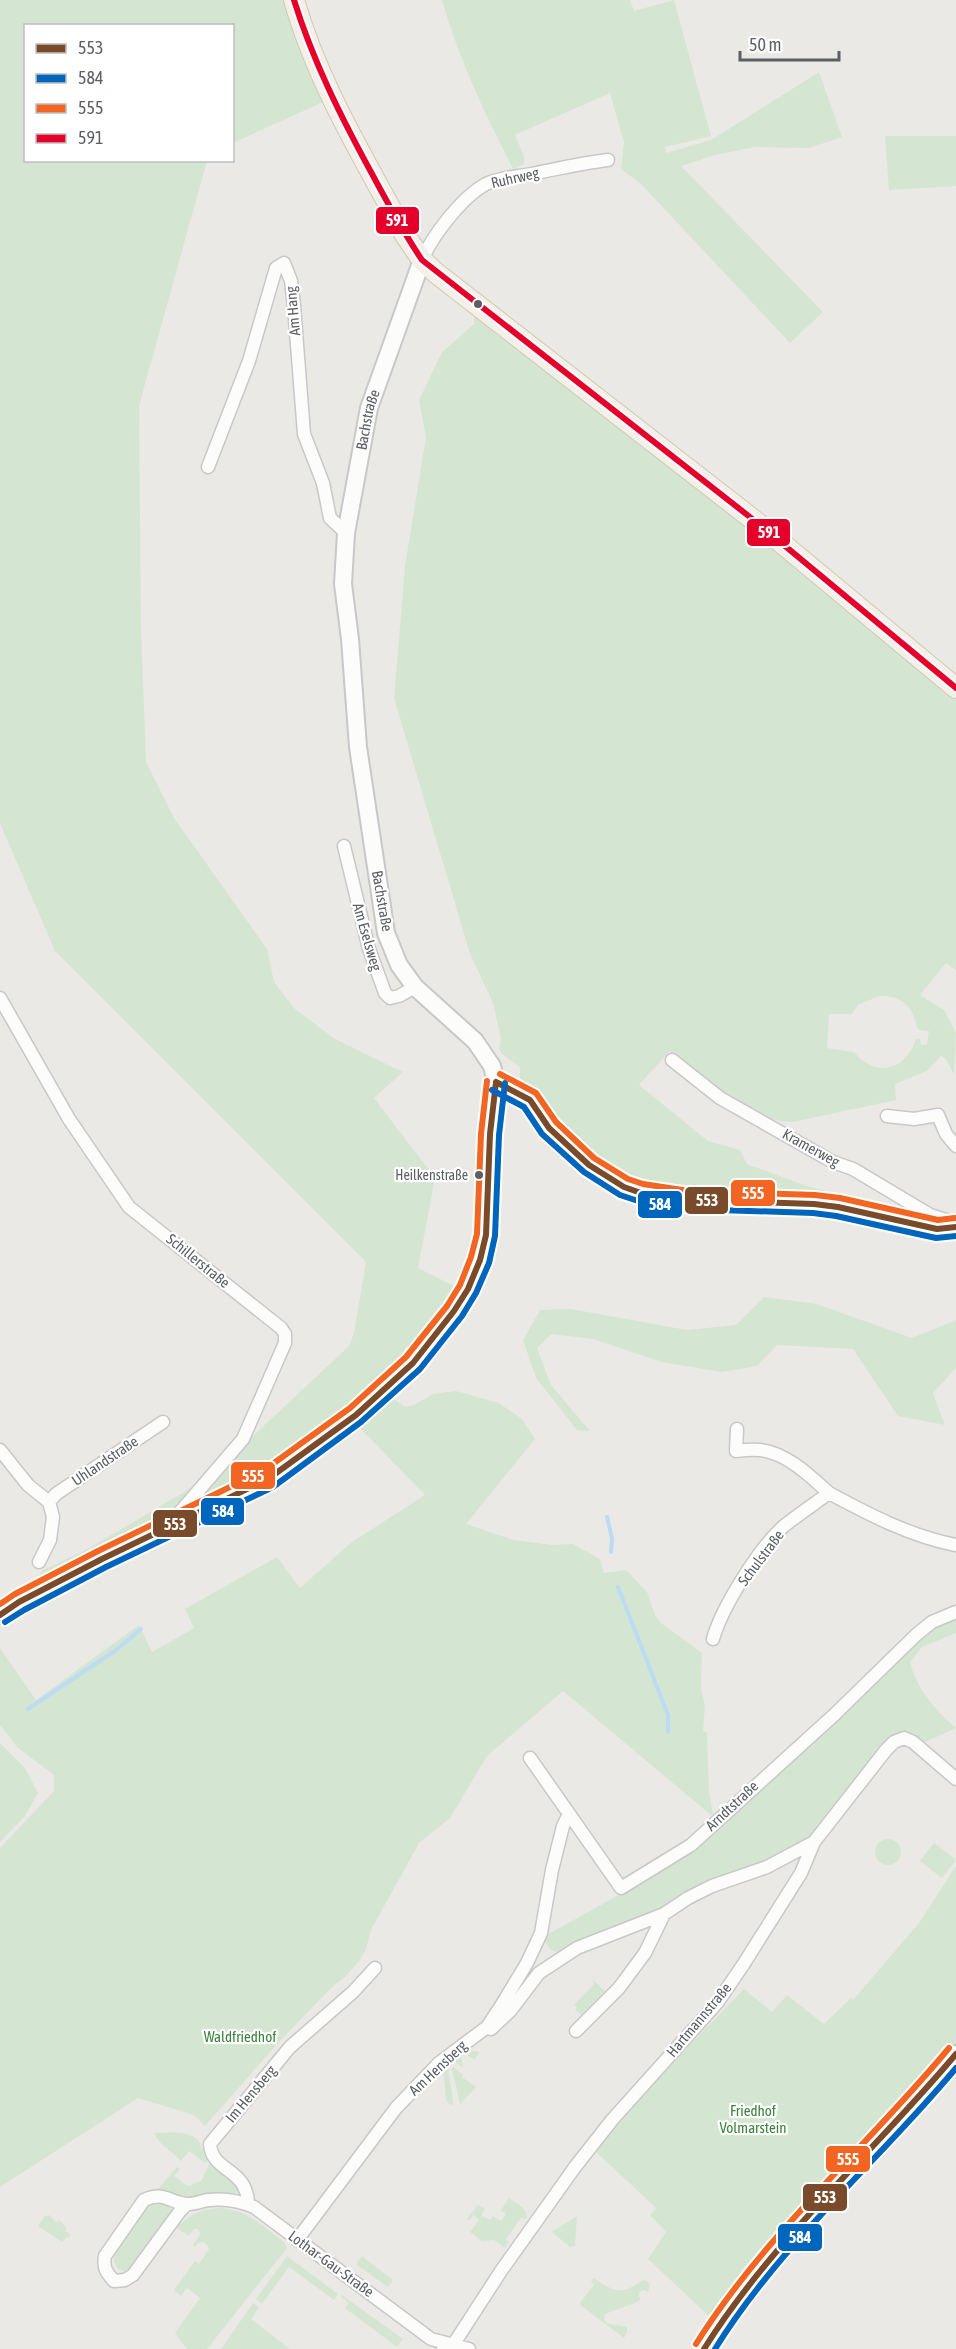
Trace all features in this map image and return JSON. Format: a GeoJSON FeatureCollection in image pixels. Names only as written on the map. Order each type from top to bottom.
{"type":"FeatureCollection","features":[{"type":"Feature","properties":{"kind":"main road"},"geometry":{"type":"LineString","coordinates":[[294,0],[318,71],[405,234],[422,261],[755,521],[956,688]]}},
{"type":"Feature","properties":{"kind":"street","name":"Ruhrweg"},"geometry":{"type":"LineString","coordinates":[[422,261],[429,244],[472,192],[486,184],[509,177],[608,160]]}},
{"type":"Feature","properties":{"kind":"street","name":"Bachstraße"},"geometry":{"type":"LineString","coordinates":[[422,261],[369,408],[346,533],[343,584],[350,639],[358,747],[386,933],[399,965],[415,987],[475,1041],[492,1066],[496,1082]]}},
{"type":"Feature","properties":{"kind":"street","name":"Am Hang"},"geometry":{"type":"LineString","coordinates":[[208,467],[249,361],[276,268],[284,263],[291,281],[294,306],[304,434],[324,483],[330,518],[346,533]]}},
{"type":"Feature","properties":{"kind":"street","name":"Am Eselsweg"},"geometry":{"type":"LineString","coordinates":[[344,846],[369,949],[385,993],[390,998],[415,987]]}},
{"type":"Feature","properties":{"kind":"street","name":"Schillerstraße"},"geometry":{"type":"LineString","coordinates":[[0,998],[69,1119],[129,1207],[281,1328],[285,1334],[285,1343],[243,1439],[181,1511],[178,1521]]}},
{"type":"Feature","properties":{"kind":"street","name":"Kramerweg"},"geometry":{"type":"LineString","coordinates":[[672,1060],[720,1098],[833,1162],[853,1169],[930,1215],[956,1225]]}},
{"type":"Feature","properties":{"kind":"street"},"geometry":{"type":"LineString","coordinates":[[0,1615],[19,1602],[178,1521],[268,1479],[356,1415],[413,1363],[454,1311],[468,1289],[480,1260],[486,1235],[490,1134],[496,1082],[530,1100],[549,1128],[589,1165],[624,1187],[641,1193],[688,1200],[814,1204],[937,1229],[956,1225]]}},
{"type":"Feature","properties":{"kind":"street"},"geometry":{"type":"LineString","coordinates":[[887,1116],[914,1119],[938,1115],[946,1134],[956,1146]]}},
{"type":"Feature","properties":{"kind":"street","name":"Uhlandstraße"},"geometry":{"type":"LineString","coordinates":[[49,1502],[56,1494],[163,1422]]}},
{"type":"Feature","properties":{"kind":"street"},"geometry":{"type":"LineString","coordinates":[[737,1429],[736,1451],[759,1449],[774,1453],[795,1465],[829,1493],[858,1509],[956,1545]]}},
{"type":"Feature","properties":{"kind":"street"},"geometry":{"type":"LineString","coordinates":[[0,1450],[28,1485],[49,1502],[53,1517],[50,1540],[39,1562]]}},
{"type":"Feature","properties":{"kind":"street","name":"Schulstraße"},"geometry":{"type":"LineString","coordinates":[[713,1639],[718,1622],[765,1548],[783,1527],[829,1493]]}},
{"type":"Feature","properties":{"kind":"street","name":"Arndtstraße"},"geometry":{"type":"LineString","coordinates":[[530,1758],[621,1888],[691,1845],[834,1715],[916,1635],[932,1622],[956,1612]]}},
{"type":"Feature","properties":{"kind":"street","name":"Hartmannstraße"},"geometry":{"type":"LineString","coordinates":[[448,2347],[575,2167],[612,2120],[717,2002],[801,1873],[814,1842],[894,1742],[904,1738],[913,1742],[956,1779]]}},
{"type":"Feature","properties":{"kind":"street","name":"Am Hensberg"},"geometry":{"type":"LineString","coordinates":[[297,2240],[396,2108],[439,2063],[487,2026],[491,2020],[527,1963],[539,1938],[552,1870],[563,1826],[569,1814]]}},
{"type":"Feature","properties":{"kind":"street"},"geometry":{"type":"LineString","coordinates":[[466,2041],[488,2033],[510,2011],[539,1973],[577,1948],[664,1914],[712,1886],[767,1867],[814,1842]]}},
{"type":"Feature","properties":{"kind":"street"},"geometry":{"type":"LineString","coordinates":[[576,2031],[619,1988],[645,1953],[664,1914]]}},
{"type":"Feature","properties":{"kind":"street","name":"Im Hensberg"},"geometry":{"type":"LineString","coordinates":[[248,2204],[248,2192],[244,2184],[214,2158],[210,2144],[290,2048],[353,1992],[375,1968]]}},
{"type":"Feature","properties":{"kind":"street"},"geometry":{"type":"LineString","coordinates":[[704,2349],[723,2316],[763,2265],[917,2101],[956,2054]]}},
{"type":"Feature","properties":{"kind":"street","name":"Lothar-Gau-Straße"},"geometry":{"type":"LineString","coordinates":[[187,2204],[133,2275],[125,2280],[114,2281],[106,2273],[103,2266],[105,2256],[144,2200],[153,2196],[164,2196],[187,2204],[240,2200],[345,2273],[431,2339],[448,2347],[469,2349]]}},
{"type":"Feature","properties":{"kind":"green space"},"geometry":{"type":"Polygon","coordinates":[[[0,0],[294,0],[332,98],[234,143],[234,24],[24,24],[24,162],[207,162],[139,406],[141,626],[146,762],[174,818],[267,949],[274,982],[294,1008],[335,1039],[403,1072],[374,1098],[435,1178],[418,1268],[452,1285],[461,1286],[410,1357],[373,1393],[269,1471],[37,1583],[41,1571],[84,1551],[208,1478],[349,1346],[354,1333],[366,1262],[55,951],[0,823],[0,0]]]}},
{"type":"Feature","properties":{"kind":"green space"},"geometry":{"type":"Polygon","coordinates":[[[442,0],[630,0],[634,11],[674,0],[711,136],[665,147],[666,153],[711,140],[819,72],[842,137],[809,148],[755,147],[715,155],[681,166],[823,312],[790,343],[641,184],[621,169],[624,143],[610,93],[515,135],[524,156],[524,164],[513,169],[473,86],[442,0]]]}},
{"type":"Feature","properties":{"kind":"green space"},"geometry":{"type":"Polygon","coordinates":[[[885,136],[956,136],[956,186],[889,190],[885,136]]]}},
{"type":"Feature","properties":{"kind":"green space"},"geometry":{"type":"Polygon","coordinates":[[[474,309],[676,468],[956,696],[956,970],[946,963],[920,995],[944,1010],[956,1033],[954,1075],[946,1059],[941,1056],[927,1071],[895,1084],[896,1100],[793,1122],[759,1115],[742,1107],[711,1086],[670,1051],[639,1085],[708,1141],[740,1150],[747,1164],[807,1186],[835,1193],[847,1199],[846,1202],[783,1194],[682,1193],[642,1186],[625,1179],[581,1149],[556,1124],[520,1085],[520,1067],[501,1053],[499,1048],[501,1039],[493,1003],[470,954],[394,698],[405,566],[426,437],[419,400],[442,352],[474,324],[474,309]],[[879,996],[858,1005],[852,1014],[829,1014],[827,1048],[854,1052],[862,1060],[880,1068],[898,1064],[911,1050],[916,1039],[920,1039],[921,1045],[927,1044],[929,1031],[918,1030],[906,1004],[879,996]]]}},
{"type":"Feature","properties":{"kind":"green space"},"geometry":{"type":"Polygon","coordinates":[[[764,1297],[817,1304],[912,1338],[956,1320],[956,1368],[933,1393],[945,1425],[898,1416],[853,1349],[777,1345],[757,1366],[722,1372],[661,1362],[593,1339],[551,1334],[537,1348],[551,1385],[590,1431],[577,1430],[536,1378],[523,1340],[540,1310],[571,1309],[687,1330],[736,1325],[764,1297]]]}},
{"type":"Feature","properties":{"kind":"green space","name":"Waldfriedhof"},"geometry":{"type":"Polygon","coordinates":[[[456,1391],[499,1403],[522,1419],[535,1439],[466,1524],[514,1540],[552,1545],[573,1544],[600,1559],[604,1573],[626,1570],[647,1592],[655,1615],[661,1623],[702,1653],[701,1689],[705,1706],[703,1731],[707,1732],[712,1816],[563,1691],[487,1756],[450,1818],[419,1843],[371,1930],[366,1949],[360,1960],[278,2043],[205,2126],[194,2115],[138,2098],[0,2187],[0,1848],[54,1791],[54,1775],[18,1748],[0,1725],[0,1648],[36,1700],[139,1625],[152,1652],[194,1628],[185,1609],[277,1557],[300,1588],[352,1542],[425,1495],[358,1426],[381,1407],[388,1395],[405,1407],[414,1405],[433,1394],[456,1391]]]}},
{"type":"Feature","properties":{"kind":"green space"},"geometry":{"type":"Polygon","coordinates":[[[956,1618],[956,1633],[922,1647],[910,1662],[917,1681],[928,1698],[956,1728],[921,1744],[901,1732],[875,1754],[816,1832],[798,1845],[764,1862],[689,1891],[653,1912],[560,1953],[551,1950],[544,1938],[550,1933],[657,1874],[698,1845],[915,1644],[940,1624],[956,1618]]]}},
{"type":"Feature","properties":{"kind":"green space"},"geometry":{"type":"Polygon","coordinates":[[[0,1743],[25,1768],[38,1793],[25,1816],[0,1842],[0,1743]]]}},
{"type":"Feature","properties":{"kind":"green space"},"geometry":{"type":"Polygon","coordinates":[[[888,1839],[897,1843],[901,1852],[897,1861],[888,1865],[879,1861],[875,1852],[879,1843],[888,1839]]]}},
{"type":"Feature","properties":{"kind":"green space"},"geometry":{"type":"Polygon","coordinates":[[[934,1843],[956,1860],[942,1878],[920,1861],[934,1843]]]}},
{"type":"Feature","properties":{"kind":"green space","name":"Friedhof Volmarstein"},"geometry":{"type":"Polygon","coordinates":[[[956,1866],[956,2044],[908,2099],[743,2272],[712,2319],[648,2259],[666,2232],[650,2215],[656,2208],[595,2151],[650,2086],[744,1989],[772,2012],[787,1995],[824,2024],[851,1998],[853,2000],[919,1923],[956,1866]]]}},
{"type":"Feature","properties":{"kind":"green space"},"geometry":{"type":"Polygon","coordinates":[[[592,1979],[605,1991],[581,2015],[575,2010],[577,2007],[574,2005],[594,1984],[592,1979]]]}},
{"type":"Feature","properties":{"kind":"green space"},"geometry":{"type":"Polygon","coordinates":[[[462,2050],[480,2052],[474,2060],[465,2053],[461,2054],[463,2068],[452,2059],[447,2062],[453,2105],[446,2100],[443,2068],[444,2063],[462,2050]]]}},
{"type":"Feature","properties":{"kind":"green space"},"geometry":{"type":"Polygon","coordinates":[[[453,2067],[476,2087],[460,2104],[452,2069],[453,2067]]]}},
{"type":"Feature","properties":{"kind":"green space"},"geometry":{"type":"Polygon","coordinates":[[[154,2133],[193,2136],[199,2141],[208,2160],[205,2163],[189,2151],[181,2161],[162,2144],[154,2133]]]}},
{"type":"Feature","properties":{"kind":"green space"},"geometry":{"type":"Polygon","coordinates":[[[210,2162],[240,2186],[241,2192],[188,2199],[157,2190],[177,2167],[180,2169],[174,2176],[188,2186],[201,2181],[210,2162]]]}},
{"type":"Feature","properties":{"kind":"green space"},"geometry":{"type":"Polygon","coordinates":[[[509,2198],[522,2207],[526,2212],[526,2219],[521,2218],[506,2239],[509,2242],[505,2248],[494,2240],[482,2241],[470,2232],[479,2220],[474,2215],[469,2220],[467,2219],[478,2205],[485,2209],[481,2215],[490,2220],[493,2216],[501,2221],[506,2214],[501,2210],[509,2198]]]}},
{"type":"Feature","properties":{"kind":"green space"},"geometry":{"type":"Polygon","coordinates":[[[157,2202],[176,2207],[133,2267],[124,2271],[118,2269],[114,2262],[114,2253],[147,2207],[157,2202]]]}},
{"type":"Feature","properties":{"kind":"green space"},"geometry":{"type":"Polygon","coordinates":[[[217,2208],[236,2211],[253,2219],[284,2242],[287,2248],[207,2349],[187,2349],[175,2333],[200,2298],[187,2288],[181,2296],[174,2290],[195,2261],[199,2264],[209,2249],[203,2242],[198,2243],[195,2247],[193,2245],[200,2234],[198,2229],[194,2229],[189,2236],[177,2228],[194,2214],[217,2208]]]}},
{"type":"Feature","properties":{"kind":"green space"},"geometry":{"type":"Polygon","coordinates":[[[49,2215],[56,2222],[59,2220],[67,2228],[65,2231],[71,2235],[69,2238],[67,2237],[62,2242],[38,2226],[44,2217],[49,2215]]]}},
{"type":"Feature","properties":{"kind":"green space"},"geometry":{"type":"Polygon","coordinates":[[[577,2216],[575,2246],[570,2247],[552,2232],[577,2216]]]}},
{"type":"Feature","properties":{"kind":"green space"},"geometry":{"type":"Polygon","coordinates":[[[287,2256],[338,2294],[334,2300],[289,2267],[262,2304],[256,2299],[287,2256]]]}},
{"type":"Feature","properties":{"kind":"green space"},"geometry":{"type":"Polygon","coordinates":[[[362,2256],[393,2280],[388,2287],[357,2265],[362,2256]]]}},
{"type":"Feature","properties":{"kind":"green space"},"geometry":{"type":"Polygon","coordinates":[[[594,2278],[618,2290],[629,2288],[643,2280],[650,2285],[648,2292],[643,2290],[639,2292],[640,2300],[605,2314],[606,2323],[627,2327],[624,2338],[579,2304],[594,2285],[591,2281],[594,2278]]]}},
{"type":"Feature","properties":{"kind":"green space"},"geometry":{"type":"Polygon","coordinates":[[[342,2295],[403,2339],[397,2347],[345,2308],[349,2303],[341,2297],[342,2295]]]}},
{"type":"Feature","properties":{"kind":"green space"},"geometry":{"type":"Polygon","coordinates":[[[253,2303],[259,2307],[251,2319],[290,2349],[221,2349],[253,2303]]]}},
{"type":"Feature","properties":{"kind":"waterway"},"geometry":{"type":"LineString","coordinates":[[607,1517],[612,1538],[611,1552]]}},
{"type":"Feature","properties":{"kind":"waterway"},"geometry":{"type":"LineString","coordinates":[[618,1587],[668,1715],[668,1732]]}},
{"type":"Feature","properties":{"kind":"waterway"},"geometry":{"type":"LineString","coordinates":[[28,1709],[116,1650],[141,1629]]}},
{"type":"Feature","properties":{"kind":"transit line","name":"591"},"geometry":{"type":"LineString","coordinates":[[294,0],[310,45],[338,109],[389,206],[422,260],[755,521],[956,688]]}},
{"type":"Feature","properties":{"kind":"transit line","name":"555"},"geometry":{"type":"LineString","coordinates":[[500,1074],[536,1093],[556,1122],[594,1158],[628,1179],[643,1184],[689,1191],[815,1195],[840,1198],[938,1220],[955,1218]]}},
{"type":"Feature","properties":{"kind":"transit line","name":"555"},"geometry":{"type":"LineString","coordinates":[[0,1604],[98,1551],[263,1471],[350,1408],[406,1357],[447,1306],[460,1285],[471,1257],[477,1234],[481,1134],[487,1081]]}},
{"type":"Feature","properties":{"kind":"transit line","name":"553"},"geometry":{"type":"LineString","coordinates":[[496,1082],[530,1100],[549,1128],[589,1165],[624,1187],[641,1193],[688,1200],[814,1204],[838,1207],[937,1229],[956,1227]]}},
{"type":"Feature","properties":{"kind":"transit line","name":"553"},"geometry":{"type":"LineString","coordinates":[[0,1615],[19,1602],[102,1559],[268,1479],[356,1415],[413,1363],[454,1311],[468,1289],[480,1260],[486,1235],[490,1134],[496,1082]]}},
{"type":"Feature","properties":{"kind":"transit line","name":"584"},"geometry":{"type":"LineString","coordinates":[[5,1622],[106,1567],[273,1487],[361,1422],[420,1369],[462,1316],[476,1293],[489,1263],[495,1236],[499,1135],[505,1083]]}},
{"type":"Feature","properties":{"kind":"transit line","name":"584"},"geometry":{"type":"LineString","coordinates":[[492,1090],[524,1107],[542,1134],[584,1172],[620,1195],[638,1201],[688,1209],[813,1213],[936,1238],[956,1236]]}},
{"type":"Feature","properties":{"kind":"transit line","name":"555"},"geometry":{"type":"LineString","coordinates":[[696,2344],[723,2304],[784,2228],[949,2048]]}},
{"type":"Feature","properties":{"kind":"transit line","name":"553"},"geometry":{"type":"LineString","coordinates":[[704,2349],[731,2309],[792,2233],[956,2054]]}},
{"type":"Feature","properties":{"kind":"transit line","name":"584"},"geometry":{"type":"LineString","coordinates":[[715,2349],[769,2274],[799,2239],[956,2068]]}},
{"type":"Feature","properties":{"kind":"place","name":"Heilkenstraße"},"geometry":{"type":"Point","coordinates":[479,1175]}}]}
